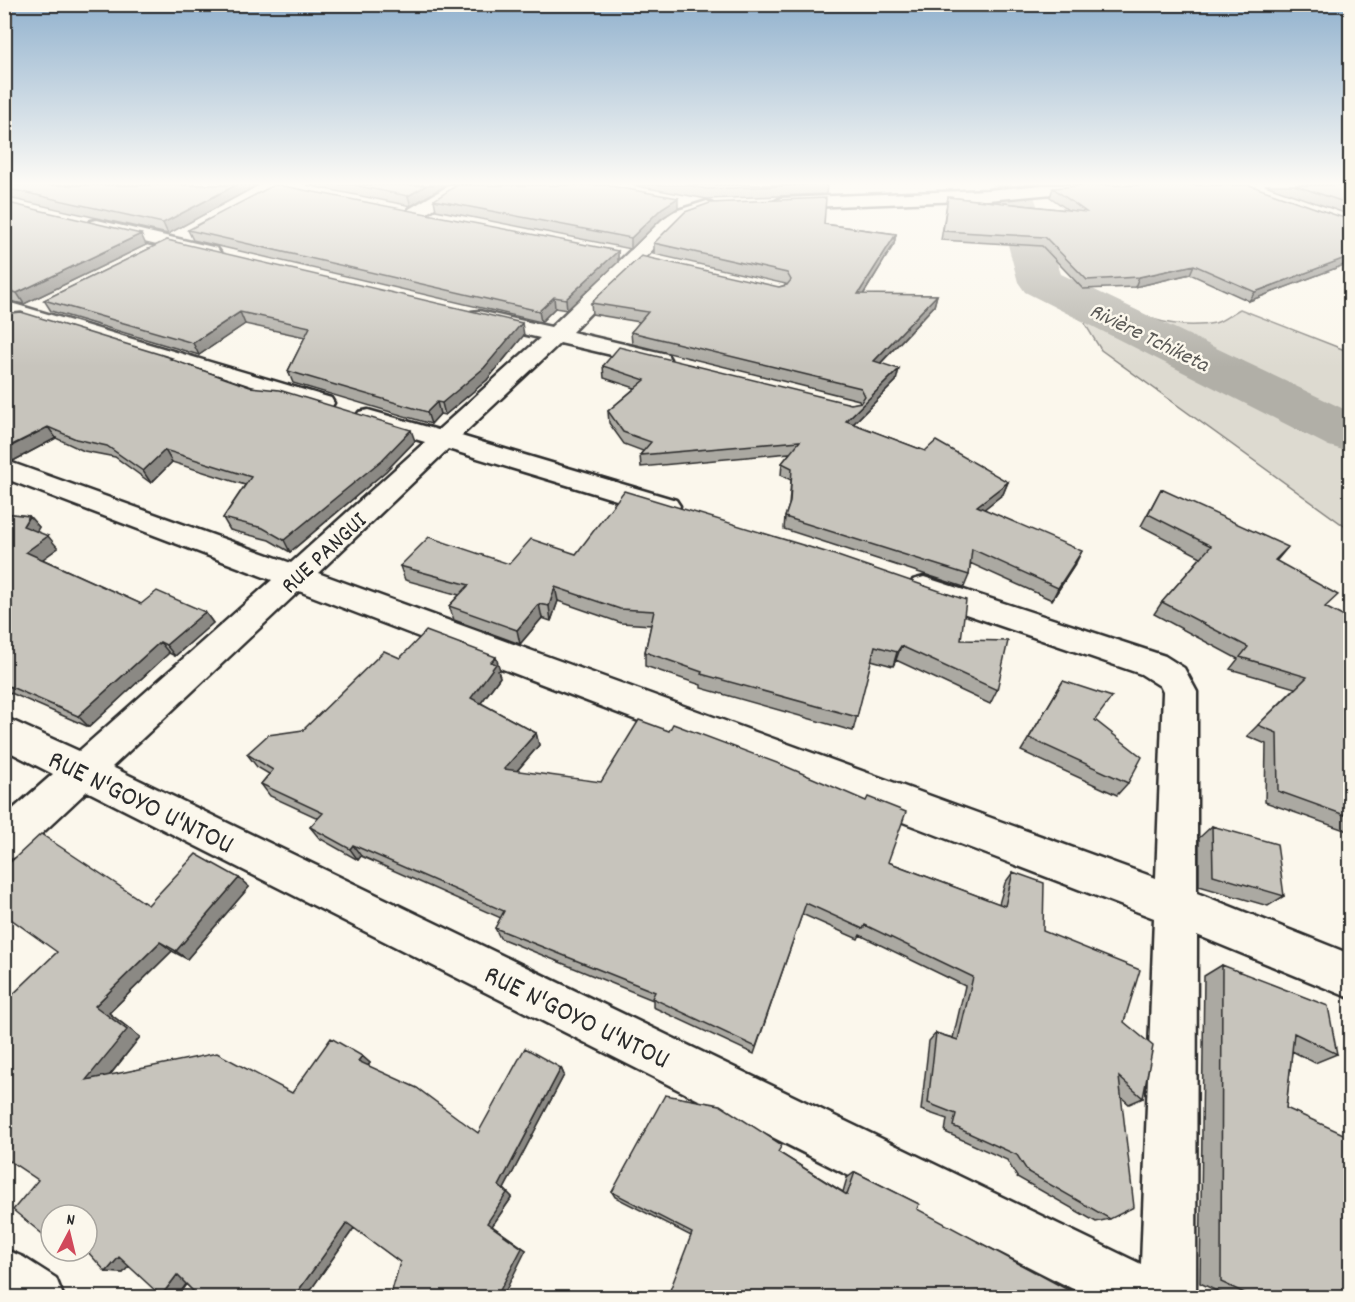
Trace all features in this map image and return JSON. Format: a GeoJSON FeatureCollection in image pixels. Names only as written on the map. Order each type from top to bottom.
{"type":"FeatureCollection","features":[{"type":"Feature","properties":{"kind":"street"},"geometry":{"type":"LineString","coordinates":[[140,258],[164,246]]}},
{"type":"Feature","properties":{"kind":"street"},"geometry":{"type":"LineString","coordinates":[[187,246],[229,256]]}},
{"type":"Feature","properties":{"kind":"street","name":"RUE PANGUI"},"geometry":{"type":"LineString","coordinates":[[4,843],[295,578],[649,246]]}},
{"type":"Feature","properties":{"kind":"street"},"geometry":{"type":"LineString","coordinates":[[20,312],[693,514]]}},
{"type":"Feature","properties":{"kind":"street"},"geometry":{"type":"LineString","coordinates":[[461,312],[681,364]]}},
{"type":"Feature","properties":{"kind":"street"},"geometry":{"type":"LineString","coordinates":[[4,468],[1177,907],[1350,976]]}},
{"type":"Feature","properties":{"kind":"street"},"geometry":{"type":"LineString","coordinates":[[905,581],[1153,665],[1172,677],[1180,692],[1168,1298]]}},
{"type":"Feature","properties":{"kind":"street","name":"RUE N'GOYO U'NTOU"},"geometry":{"type":"LineString","coordinates":[[4,732],[1151,1298]]}},
{"type":"Feature","properties":{"kind":"street"},"geometry":{"type":"LineString","coordinates":[[4,1276],[36,1298]]}},
{"type":"Feature","properties":{"kind":"shaded area"},"geometry":{"type":"Polygon","coordinates":[[[1240,309],[1350,352],[1350,425],[1318,413],[1143,323],[1128,310],[1159,321],[1181,325],[1204,325],[1218,322],[1240,309]]]}},
{"type":"Feature","properties":{"kind":"shaded area"},"geometry":{"type":"Polygon","coordinates":[[[1089,316],[1165,352],[1301,431],[1350,452],[1350,530],[1101,350],[1085,324],[1089,316]]]}},
{"type":"Feature","properties":{"kind":"building"},"geometry":{"type":"Polygon","coordinates":[[[4,246],[116,246],[17,293],[4,290],[4,246]]]}},
{"type":"Feature","properties":{"kind":"building"},"geometry":{"type":"Polygon","coordinates":[[[155,246],[192,246],[522,323],[484,368],[442,403],[437,402],[427,412],[288,371],[310,327],[240,312],[193,343],[44,300],[155,246]]]}},
{"type":"Feature","properties":{"kind":"building"},"geometry":{"type":"Polygon","coordinates":[[[256,246],[591,246],[618,251],[566,299],[554,297],[539,311],[256,246]]]}},
{"type":"Feature","properties":{"kind":"building"},"geometry":{"type":"Polygon","coordinates":[[[666,246],[889,246],[858,294],[937,295],[874,361],[899,369],[846,421],[925,451],[936,441],[1008,482],[977,506],[1082,551],[1058,588],[972,549],[969,575],[785,517],[790,502],[792,468],[782,463],[800,441],[640,455],[651,442],[623,432],[608,411],[645,380],[603,366],[619,347],[851,404],[861,402],[865,396],[861,388],[631,332],[648,312],[591,303],[641,256],[779,287],[787,285],[791,280],[787,273],[666,246]]]}},
{"type":"Feature","properties":{"kind":"building"},"geometry":{"type":"Polygon","coordinates":[[[1054,246],[1350,246],[1350,256],[1255,292],[1194,265],[1139,277],[1087,280],[1054,246]]]}},
{"type":"Feature","properties":{"kind":"building"},"geometry":{"type":"Polygon","coordinates":[[[21,312],[172,358],[170,359],[250,387],[279,390],[411,430],[382,460],[284,540],[263,528],[223,518],[251,477],[165,450],[143,471],[107,446],[76,439],[48,427],[4,449],[4,314],[21,312]]]}},
{"type":"Feature","properties":{"kind":"building"},"geometry":{"type":"Polygon","coordinates":[[[1161,489],[1288,547],[1275,560],[1338,595],[1325,607],[1350,620],[1350,749],[1346,775],[1350,777],[1350,817],[1278,791],[1277,733],[1258,725],[1307,677],[1240,657],[1248,647],[1162,602],[1211,546],[1148,514],[1161,489]]]}},
{"type":"Feature","properties":{"kind":"building"},"geometry":{"type":"Polygon","coordinates":[[[624,491],[829,553],[966,600],[961,640],[1008,641],[997,690],[901,646],[897,652],[875,646],[857,717],[701,674],[702,672],[645,652],[654,611],[620,609],[555,587],[549,606],[539,604],[517,630],[449,606],[469,585],[400,566],[429,537],[509,564],[531,539],[576,554],[624,491]]]}},
{"type":"Feature","properties":{"kind":"building"},"geometry":{"type":"Polygon","coordinates":[[[4,513],[29,516],[23,526],[48,536],[26,552],[141,604],[157,591],[205,612],[166,645],[160,642],[78,716],[4,684],[4,513]]]}},
{"type":"Feature","properties":{"kind":"building"},"geometry":{"type":"Polygon","coordinates":[[[426,631],[496,657],[491,662],[496,664],[471,698],[536,733],[504,769],[601,782],[639,720],[669,731],[673,724],[785,766],[866,801],[868,797],[906,812],[888,862],[1005,906],[1013,872],[1044,883],[1043,931],[1140,970],[1124,1022],[1153,1046],[1143,1098],[1119,1077],[1134,1207],[1110,1219],[1028,1172],[1017,1155],[953,1126],[956,1114],[928,1103],[936,1033],[958,1040],[973,977],[865,925],[863,929],[806,903],[756,1047],[652,998],[655,992],[495,928],[504,911],[353,845],[350,849],[310,827],[323,813],[261,784],[273,770],[247,754],[268,735],[303,730],[384,651],[400,658],[426,631]]]}},
{"type":"Feature","properties":{"kind":"building"},"geometry":{"type":"Polygon","coordinates":[[[1063,681],[1112,697],[1095,720],[1142,757],[1128,783],[1029,738],[1063,681]]]}},
{"type":"Feature","properties":{"kind":"building"},"geometry":{"type":"Polygon","coordinates":[[[1212,826],[1277,844],[1284,896],[1213,875],[1212,826]]]}},
{"type":"Feature","properties":{"kind":"building"},"geometry":{"type":"Polygon","coordinates":[[[41,834],[148,905],[196,854],[239,878],[176,951],[160,942],[95,1006],[127,1030],[86,1080],[217,1053],[292,1093],[331,1038],[362,1056],[358,1061],[417,1088],[478,1133],[525,1048],[561,1068],[499,1186],[507,1193],[487,1223],[522,1248],[496,1298],[390,1298],[400,1262],[347,1223],[293,1298],[200,1298],[177,1275],[161,1296],[119,1257],[106,1272],[98,1263],[99,1203],[39,1203],[39,1231],[13,1210],[38,1180],[4,1157],[4,999],[9,998],[57,952],[4,914],[4,868],[41,834]]]}},
{"type":"Feature","properties":{"kind":"building"},"geometry":{"type":"Polygon","coordinates":[[[1222,965],[1328,1006],[1337,1054],[1294,1033],[1286,1108],[1350,1137],[1350,1298],[1255,1298],[1221,1282],[1222,965]]]}},
{"type":"Feature","properties":{"kind":"building"},"geometry":{"type":"Polygon","coordinates":[[[665,1095],[720,1105],[782,1145],[778,1152],[847,1195],[855,1172],[919,1204],[917,1209],[1083,1298],[667,1298],[692,1233],[612,1192],[665,1095]]]}},
{"type":"Feature","properties":{"kind":"waterway","name":"Rivière Tchiketa"},"geometry":{"type":"LineString","coordinates":[[1030,246],[1041,282],[1350,434]]}}]}
